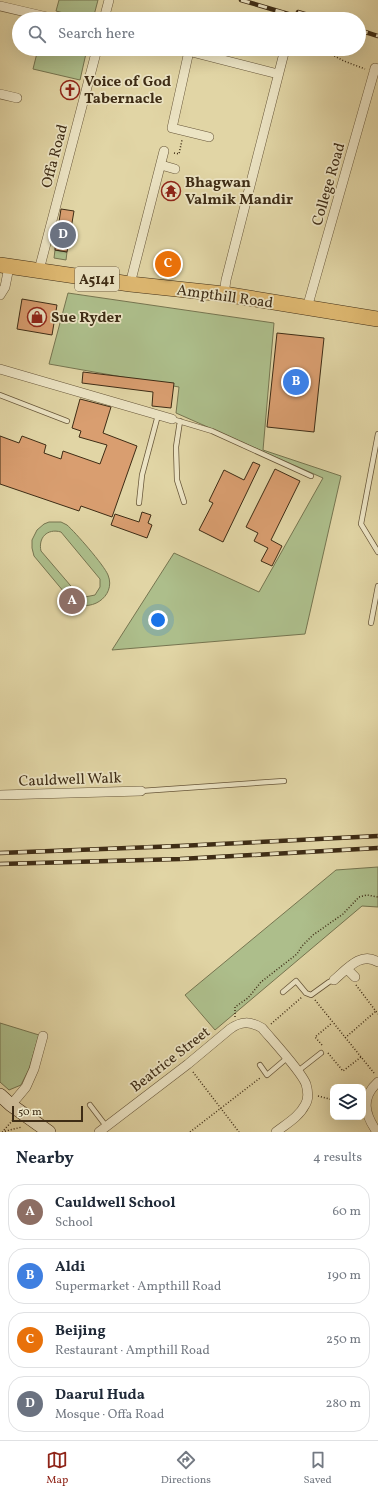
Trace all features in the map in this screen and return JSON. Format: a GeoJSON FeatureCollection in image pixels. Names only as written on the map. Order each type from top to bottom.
{"type":"FeatureCollection","features":[{"type":"Feature","properties":{"kind":"main road","name":"Ampthill Road"},"geometry":{"type":"LineString","coordinates":[[5,266],[130,284],[224,294],[378,319]]}},
{"type":"Feature","properties":{"kind":"main road"},"geometry":{"type":"LineString","coordinates":[[0,1095],[11,1105],[49,1132]]}},
{"type":"Feature","properties":{"kind":"street"},"geometry":{"type":"LineString","coordinates":[[106,12],[109,0]]}},
{"type":"Feature","properties":{"kind":"street"},"geometry":{"type":"LineString","coordinates":[[0,6],[25,12]]}},
{"type":"Feature","properties":{"kind":"street","name":"Offa Road"},"geometry":{"type":"LineString","coordinates":[[39,270],[95,56]]}},
{"type":"Feature","properties":{"kind":"street"},"geometry":{"type":"LineString","coordinates":[[183,56],[172,128],[209,137]]}},
{"type":"Feature","properties":{"kind":"street"},"geometry":{"type":"LineString","coordinates":[[208,56],[278,74]]}},
{"type":"Feature","properties":{"kind":"street"},"geometry":{"type":"LineString","coordinates":[[224,294],[226,280],[283,56]]}},
{"type":"Feature","properties":{"kind":"street","name":"College Road"},"geometry":{"type":"LineString","coordinates":[[308,308],[376,70]]}},
{"type":"Feature","properties":{"kind":"street"},"geometry":{"type":"LineString","coordinates":[[0,94],[17,98]]}},
{"type":"Feature","properties":{"kind":"street"},"geometry":{"type":"LineString","coordinates":[[130,284],[164,151]]}},
{"type":"Feature","properties":{"kind":"street"},"geometry":{"type":"LineString","coordinates":[[161,165],[176,169]]}},
{"type":"Feature","properties":{"kind":"street"},"geometry":{"type":"LineString","coordinates":[[0,295],[5,287],[5,266]]}},
{"type":"Feature","properties":{"kind":"street"},"geometry":{"type":"LineString","coordinates":[[0,369],[176,420]]}},
{"type":"Feature","properties":{"kind":"street","name":"Cauldwell Walk"},"geometry":{"type":"LineString","coordinates":[[0,795],[141,791]]}},
{"type":"Feature","properties":{"kind":"street"},"geometry":{"type":"LineString","coordinates":[[334,980],[356,961],[365,958],[378,962]]}},
{"type":"Feature","properties":{"kind":"street"},"geometry":{"type":"LineString","coordinates":[[347,969],[355,977]]}},
{"type":"Feature","properties":{"kind":"street"},"geometry":{"type":"LineString","coordinates":[[237,1025],[245,1022],[255,1024],[263,1029],[298,1072],[305,1083],[308,1094],[306,1104],[297,1116],[276,1132]]}},
{"type":"Feature","properties":{"kind":"street","name":"Beatrice Street"},"geometry":{"type":"LineString","coordinates":[[103,1129],[237,1025]]}},
{"type":"Feature","properties":{"kind":"street"},"geometry":{"type":"LineString","coordinates":[[11,1105],[26,1087],[34,1069],[43,1036]]}},
{"type":"Feature","properties":{"kind":"street"},"geometry":{"type":"LineString","coordinates":[[375,1131],[368,1119],[366,1107],[367,1098],[373,1087],[378,1082]]}},
{"type":"Feature","properties":{"kind":"lane"},"geometry":{"type":"LineString","coordinates":[[0,395],[67,421]]}},
{"type":"Feature","properties":{"kind":"lane"},"geometry":{"type":"LineString","coordinates":[[139,503],[142,475],[158,415]]}},
{"type":"Feature","properties":{"kind":"lane"},"geometry":{"type":"LineString","coordinates":[[184,502],[178,480],[176,420],[212,431],[311,476]]}},
{"type":"Feature","properties":{"kind":"lane"},"geometry":{"type":"LineString","coordinates":[[378,434],[360,524],[378,552]]}},
{"type":"Feature","properties":{"kind":"lane"},"geometry":{"type":"LineString","coordinates":[[371,623],[378,586]]}},
{"type":"Feature","properties":{"kind":"lane"},"geometry":{"type":"LineString","coordinates":[[141,791],[284,781]]}},
{"type":"Feature","properties":{"kind":"lane"},"geometry":{"type":"LineString","coordinates":[[283,992],[296,981],[308,994],[334,980]]}},
{"type":"Feature","properties":{"kind":"lane"},"geometry":{"type":"LineString","coordinates":[[298,1072],[321,1053]]}},
{"type":"Feature","properties":{"kind":"lane"},"geometry":{"type":"LineString","coordinates":[[260,1065],[267,1075],[287,1058]]}},
{"type":"Feature","properties":{"kind":"lane"},"geometry":{"type":"LineString","coordinates":[[90,1105],[103,1129]]}},
{"type":"Feature","properties":{"kind":"path"},"geometry":{"type":"LineString","coordinates":[[334,56],[344,61],[376,70]]}},
{"type":"Feature","properties":{"kind":"path"},"geometry":{"type":"LineString","coordinates":[[164,151],[179,154],[184,132]]}},
{"type":"Feature","properties":{"kind":"path"},"geometry":{"type":"LineString","coordinates":[[237,1025],[234,1014],[236,1008],[248,998],[261,982],[297,954],[302,946],[313,935],[343,914],[359,898],[367,895],[378,897]]}},
{"type":"Feature","properties":{"kind":"path"},"geometry":{"type":"LineString","coordinates":[[355,977],[353,982],[378,1014]]}},
{"type":"Feature","properties":{"kind":"path"},"geometry":{"type":"LineString","coordinates":[[263,1029],[308,994],[378,1078]]}},
{"type":"Feature","properties":{"kind":"path"},"geometry":{"type":"LineString","coordinates":[[344,1038],[376,1011]]}},
{"type":"Feature","properties":{"kind":"path"},"geometry":{"type":"LineString","coordinates":[[332,1023],[314,1037],[342,1071],[360,1057]]}},
{"type":"Feature","properties":{"kind":"path"},"geometry":{"type":"LineString","coordinates":[[188,1064],[239,1132]]}},
{"type":"Feature","properties":{"kind":"path"},"geometry":{"type":"LineString","coordinates":[[190,1132],[266,1073]]}},
{"type":"Feature","properties":{"kind":"path"},"geometry":{"type":"LineString","coordinates":[[308,1094],[330,1099]]}},
{"type":"Feature","properties":{"kind":"path"},"geometry":{"type":"LineString","coordinates":[[2,1132],[13,1120]]}},
{"type":"Feature","properties":{"kind":"path"},"geometry":{"type":"LineString","coordinates":[[2,1132],[22,1127]]}},
{"type":"Feature","properties":{"kind":"green space"},"geometry":{"type":"Polygon","coordinates":[[[59,0],[98,0],[95,12],[56,11],[59,0]]]}},
{"type":"Feature","properties":{"kind":"green space"},"geometry":{"type":"Polygon","coordinates":[[[36,56],[85,56],[80,80],[33,69],[36,56]]]}},
{"type":"Feature","properties":{"kind":"green space"},"geometry":{"type":"Polygon","coordinates":[[[55,250],[67,252],[66,260],[54,258],[55,250]]]}},
{"type":"Feature","properties":{"kind":"green space"},"geometry":{"type":"Polygon","coordinates":[[[68,293],[274,323],[263,450],[341,476],[305,634],[112,650],[174,553],[259,592],[323,478],[176,413],[179,387],[49,364],[68,293]]]}},
{"type":"Feature","properties":{"kind":"green space"},"geometry":{"type":"Polygon","coordinates":[[[49,522],[61,522],[67,525],[101,564],[108,575],[110,583],[105,597],[93,604],[85,606],[71,600],[78,594],[85,597],[95,595],[100,587],[100,579],[61,532],[52,531],[45,535],[42,538],[40,546],[41,551],[76,592],[69,598],[34,556],[32,540],[37,530],[49,522]]]}},
{"type":"Feature","properties":{"kind":"green space"},"geometry":{"type":"Polygon","coordinates":[[[378,867],[378,907],[362,906],[215,1030],[185,995],[336,870],[378,867]]]}},
{"type":"Feature","properties":{"kind":"green space"},"geometry":{"type":"Polygon","coordinates":[[[0,1023],[39,1035],[29,1069],[21,1085],[9,1090],[0,1082],[0,1023]]]}},
{"type":"Feature","properties":{"kind":"building"},"geometry":{"type":"Polygon","coordinates":[[[61,209],[74,211],[67,252],[55,250],[61,209]]]}},
{"type":"Feature","properties":{"kind":"building","name":"Sue Ryder"},"geometry":{"type":"Polygon","coordinates":[[[22,299],[57,305],[52,335],[17,329],[22,299]]]}},
{"type":"Feature","properties":{"kind":"building"},"geometry":{"type":"Polygon","coordinates":[[[277,333],[324,338],[314,432],[267,427],[277,333]]]}},
{"type":"Feature","properties":{"kind":"building"},"geometry":{"type":"Polygon","coordinates":[[[83,372],[174,383],[171,408],[152,406],[153,392],[82,383],[83,372]]]}},
{"type":"Feature","properties":{"kind":"building"},"geometry":{"type":"Polygon","coordinates":[[[80,399],[111,407],[103,433],[137,446],[112,517],[81,506],[79,511],[0,484],[0,436],[19,443],[22,436],[46,445],[44,453],[61,459],[63,451],[100,464],[107,445],[79,437],[81,431],[72,428],[80,399]]]}},
{"type":"Feature","properties":{"kind":"building"},"geometry":{"type":"Polygon","coordinates":[[[253,462],[260,465],[223,542],[199,530],[213,503],[209,501],[224,470],[244,480],[253,462]]]}},
{"type":"Feature","properties":{"kind":"building"},"geometry":{"type":"Polygon","coordinates":[[[275,469],[300,481],[271,540],[282,546],[272,566],[261,561],[268,548],[254,541],[258,533],[246,527],[275,469]]]}},
{"type":"Feature","properties":{"kind":"building"},"geometry":{"type":"Polygon","coordinates":[[[142,512],[151,515],[148,523],[152,525],[147,538],[111,525],[115,514],[139,522],[142,512]]]}},
{"type":"Feature","properties":{"kind":"railway"},"geometry":{"type":"LineString","coordinates":[[241,0],[281,12]]}},
{"type":"Feature","properties":{"kind":"railway"},"geometry":{"type":"LineString","coordinates":[[366,32],[378,36]]}},
{"type":"Feature","properties":{"kind":"railway"},"geometry":{"type":"LineString","coordinates":[[0,853],[378,836]]}},
{"type":"Feature","properties":{"kind":"railway"},"geometry":{"type":"LineString","coordinates":[[0,864],[180,859],[378,848]]}},
{"type":"Feature","properties":{"kind":"place","name":"Voice of God Tabernacle"},"geometry":{"type":"Point","coordinates":[70,90]}},
{"type":"Feature","properties":{"kind":"place","name":"Bhagwan Valmik Mandir"},"geometry":{"type":"Point","coordinates":[171,191]}},
{"type":"Feature","properties":{"kind":"place","name":"Daarul Huda"},"geometry":{"type":"Point","coordinates":[63,235]}},
{"type":"Feature","properties":{"kind":"place","name":"Beijing"},"geometry":{"type":"Point","coordinates":[168,264]}},
{"type":"Feature","properties":{"kind":"place","name":"Sue Ryder"},"geometry":{"type":"Point","coordinates":[37,317]}},
{"type":"Feature","properties":{"kind":"place","name":"Aldi"},"geometry":{"type":"Point","coordinates":[296,382]}},
{"type":"Feature","properties":{"kind":"place","name":"Cauldwell School"},"geometry":{"type":"Point","coordinates":[72,601]}}]}
